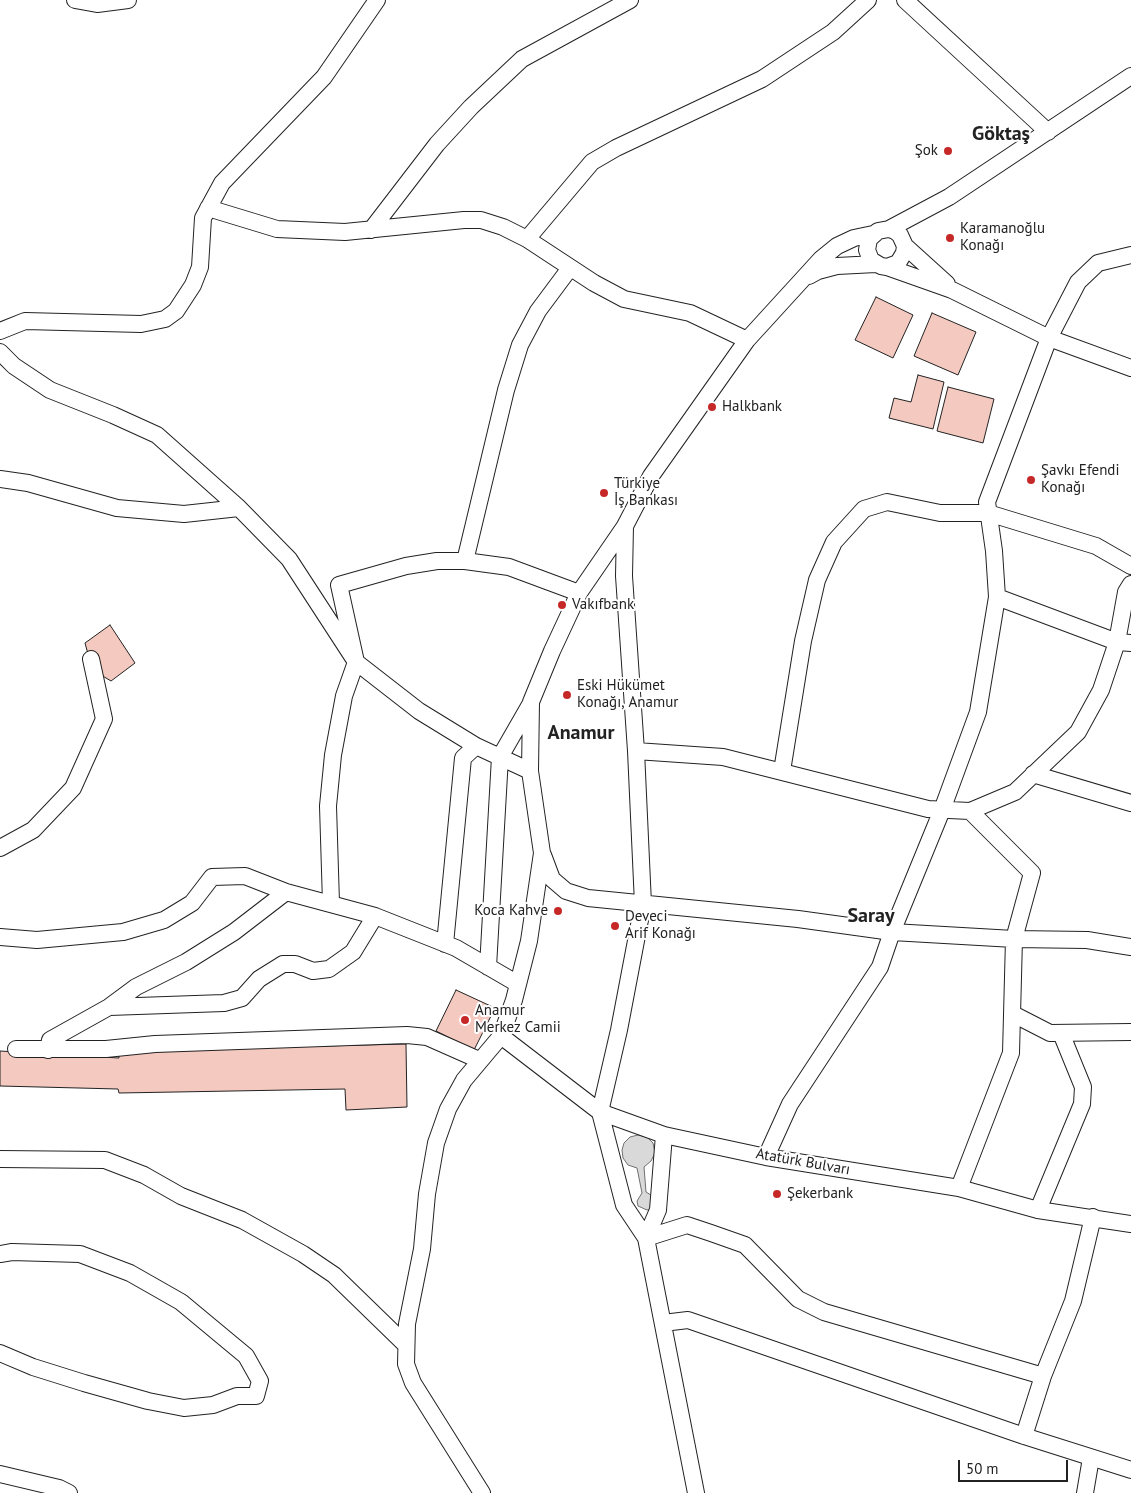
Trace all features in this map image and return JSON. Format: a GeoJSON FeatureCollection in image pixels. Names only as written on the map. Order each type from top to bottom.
{"type":"FeatureCollection","features":[{"type":"Feature","properties":{"kind":"street"},"geometry":{"type":"LineString","coordinates":[[75,0],[97,4],[128,0]]}},
{"type":"Feature","properties":{"kind":"street"},"geometry":{"type":"LineString","coordinates":[[0,331],[25,321],[141,324],[165,319],[176,311],[194,285],[200,267],[203,218],[222,183],[324,77],[377,0]]}},
{"type":"Feature","properties":{"kind":"street"},"geometry":{"type":"LineString","coordinates":[[371,230],[437,144],[471,107],[522,59],[630,0]]}},
{"type":"Feature","properties":{"kind":"street"},"geometry":{"type":"LineString","coordinates":[[527,239],[592,162],[616,148],[762,79],[833,32],[868,0]]}},
{"type":"Feature","properties":{"kind":"street"},"geometry":{"type":"LineString","coordinates":[[905,0],[1048,132]]}},
{"type":"Feature","properties":{"kind":"street"},"geometry":{"type":"LineString","coordinates":[[488,967],[500,757],[531,702],[579,593],[625,526],[651,476],[747,340],[821,259],[837,246],[854,238],[889,229],[949,197],[1131,76]]}},
{"type":"Feature","properties":{"kind":"street"},"geometry":{"type":"LineString","coordinates":[[208,208],[277,229],[345,232],[481,220],[503,227],[527,239],[570,268],[624,299],[690,313],[747,340]]}},
{"type":"Feature","properties":{"kind":"street"},"geometry":{"type":"LineString","coordinates":[[889,229],[900,235],[905,246],[952,290]]}},
{"type":"Feature","properties":{"kind":"street"},"geometry":{"type":"LineString","coordinates":[[873,234],[867,244],[871,260],[952,290],[1049,338],[1131,368]]}},
{"type":"Feature","properties":{"kind":"street"},"geometry":{"type":"LineString","coordinates":[[803,280],[818,271],[837,266],[898,263],[905,246]]}},
{"type":"Feature","properties":{"kind":"street"},"geometry":{"type":"LineString","coordinates":[[766,1157],[790,1104],[880,967],[892,932],[942,810],[978,712],[997,598],[987,502],[1049,338],[1078,282],[1098,263],[1131,254]]}},
{"type":"Feature","properties":{"kind":"street"},"geometry":{"type":"LineString","coordinates":[[465,561],[506,390],[520,345],[538,311],[570,268]]}},
{"type":"Feature","properties":{"kind":"street"},"geometry":{"type":"LineString","coordinates":[[0,352],[14,366],[50,390],[114,415],[157,436],[239,508],[289,559],[356,662],[419,711],[476,746],[530,771]]}},
{"type":"Feature","properties":{"kind":"street"},"geometry":{"type":"LineString","coordinates":[[0,480],[28,483],[117,508],[184,514],[239,508]]}},
{"type":"Feature","properties":{"kind":"street"},"geometry":{"type":"LineString","coordinates":[[782,771],[803,641],[817,580],[834,542],[864,509],[887,502],[940,513],[988,513],[1096,546],[1131,566]]}},
{"type":"Feature","properties":{"kind":"street"},"geometry":{"type":"LineString","coordinates":[[625,526],[624,576],[636,751],[643,904],[619,1030],[600,1112],[624,1205],[646,1238],[696,1493]]}},
{"type":"Feature","properties":{"kind":"street"},"geometry":{"type":"LineString","coordinates":[[331,903],[328,806],[344,696],[356,662],[339,585],[406,566],[465,561],[509,567],[579,593]]}},
{"type":"Feature","properties":{"kind":"street"},"geometry":{"type":"LineString","coordinates":[[636,751],[723,757],[928,809],[970,811],[1015,792],[1078,732],[1124,642],[1126,592],[1131,584]]}},
{"type":"Feature","properties":{"kind":"street"},"geometry":{"type":"LineString","coordinates":[[997,598],[1124,642]]}},
{"type":"Feature","properties":{"kind":"street"},"geometry":{"type":"LineString","coordinates":[[0,848],[33,830],[73,788],[104,719],[91,659]]}},
{"type":"Feature","properties":{"kind":"street"},"geometry":{"type":"LineString","coordinates":[[531,702],[530,771],[542,853],[552,880],[566,891],[588,898],[798,918],[892,932],[1014,939],[1087,940],[1131,947]]}},
{"type":"Feature","properties":{"kind":"street"},"geometry":{"type":"LineString","coordinates":[[446,944],[463,758],[476,746]]}},
{"type":"Feature","properties":{"kind":"street"},"geometry":{"type":"LineString","coordinates":[[1033,774],[1131,803]]}},
{"type":"Feature","properties":{"kind":"street"},"geometry":{"type":"LineString","coordinates":[[958,1188],[1011,1054],[1014,939],[1032,873],[970,811]]}},
{"type":"Feature","properties":{"kind":"street"},"geometry":{"type":"LineString","coordinates":[[482,1493],[413,1383],[406,1364],[407,1324],[422,1249],[427,1194],[436,1143],[448,1109],[464,1080],[501,1036],[518,984],[529,941],[542,853]]}},
{"type":"Feature","properties":{"kind":"street"},"geometry":{"type":"LineString","coordinates":[[0,937],[37,940],[114,933],[164,920],[192,903],[212,877],[245,876],[286,892],[375,916],[446,944],[518,984]]}},
{"type":"Feature","properties":{"kind":"street"},"geometry":{"type":"LineString","coordinates":[[48,1050],[50,1040],[109,1007],[136,987],[186,962],[234,932],[286,892]]}},
{"type":"Feature","properties":{"kind":"street"},"geometry":{"type":"LineString","coordinates":[[109,1007],[224,1003],[242,998],[259,979],[282,964],[295,964],[313,971],[329,969],[353,952],[375,916]]}},
{"type":"Feature","properties":{"kind":"street"},"geometry":{"type":"LineString","coordinates":[[1012,1014],[1050,1033],[1131,1032]]}},
{"type":"Feature","properties":{"kind":"street"},"geometry":{"type":"LineString","coordinates":[[1038,1210],[1082,1104],[1083,1087],[1062,1033]]}},
{"type":"Feature","properties":{"kind":"street"},"geometry":{"type":"LineString","coordinates":[[16,1049],[48,1050],[407,1035],[427,1037],[479,1060]]}},
{"type":"Feature","properties":{"kind":"street","name":"Atatürk Bulvarı"},"geometry":{"type":"LineString","coordinates":[[501,1036],[600,1112],[664,1135],[766,1157],[958,1188],[1038,1210],[1131,1224]]}},
{"type":"Feature","properties":{"kind":"street"},"geometry":{"type":"LineString","coordinates":[[646,1238],[658,1210],[664,1135]]}},
{"type":"Feature","properties":{"kind":"street"},"geometry":{"type":"LineString","coordinates":[[0,1159],[105,1160],[144,1175],[180,1196],[242,1220],[303,1254],[334,1275],[406,1345]]}},
{"type":"Feature","properties":{"kind":"street"},"geometry":{"type":"LineString","coordinates":[[1024,1436],[1043,1376],[1073,1300],[1093,1217]]}},
{"type":"Feature","properties":{"kind":"street"},"geometry":{"type":"LineString","coordinates":[[646,1238],[687,1226],[711,1232],[745,1245],[798,1299],[824,1312],[1043,1376]]}},
{"type":"Feature","properties":{"kind":"street"},"geometry":{"type":"LineString","coordinates":[[0,1254],[12,1252],[80,1254],[130,1273],[188,1308],[246,1356],[260,1381],[256,1396],[238,1396],[213,1405],[184,1408],[148,1401],[84,1383],[33,1367],[0,1353]]}},
{"type":"Feature","properties":{"kind":"street"},"geometry":{"type":"LineString","coordinates":[[663,1323],[688,1320],[1024,1436],[1131,1470]]}},
{"type":"Feature","properties":{"kind":"street"},"geometry":{"type":"LineString","coordinates":[[1085,1493],[1091,1458]]}},
{"type":"Feature","properties":{"kind":"street"},"geometry":{"type":"LineString","coordinates":[[0,1474],[59,1488],[69,1493]]}},
{"type":"Feature","properties":{"kind":"shaded area"},"geometry":{"type":"Polygon","coordinates":[[[638,1135],[647,1137],[653,1143],[655,1153],[651,1161],[644,1167],[646,1192],[654,1197],[651,1209],[647,1210],[638,1206],[637,1201],[642,1193],[637,1168],[628,1165],[623,1158],[622,1150],[624,1143],[630,1137],[638,1135]]]}},
{"type":"Feature","properties":{"kind":"building"},"geometry":{"type":"Polygon","coordinates":[[[876,297],[913,315],[893,358],[855,340],[876,297]]]}},
{"type":"Feature","properties":{"kind":"building"},"geometry":{"type":"Polygon","coordinates":[[[932,313],[976,332],[958,375],[914,356],[932,313]]]}},
{"type":"Feature","properties":{"kind":"building"},"geometry":{"type":"Polygon","coordinates":[[[918,375],[944,382],[933,429],[889,418],[894,398],[911,402],[918,375]]]}},
{"type":"Feature","properties":{"kind":"building"},"geometry":{"type":"Polygon","coordinates":[[[948,387],[994,399],[983,443],[937,431],[948,387]]]}},
{"type":"Feature","properties":{"kind":"building"},"geometry":{"type":"Polygon","coordinates":[[[110,625],[135,663],[111,681],[101,675],[88,654],[85,643],[110,625]]]}},
{"type":"Feature","properties":{"kind":"building","name":"Anamur Merkez Camii"},"geometry":{"type":"Polygon","coordinates":[[[456,990],[495,1008],[474,1050],[436,1031],[456,990]]]}},
{"type":"Feature","properties":{"kind":"building"},"geometry":{"type":"Polygon","coordinates":[[[406,1044],[407,1107],[346,1110],[345,1089],[119,1093],[118,1089],[0,1086],[0,1051],[119,1058],[118,1051],[406,1044]]]}},
{"type":"Feature","properties":{"kind":"place","name":"Şok"},"geometry":{"type":"Point","coordinates":[948,151]}},
{"type":"Feature","properties":{"kind":"place","name":"Karamanoğlu Konağı"},"geometry":{"type":"Point","coordinates":[950,238]}},
{"type":"Feature","properties":{"kind":"place","name":"Halkbank"},"geometry":{"type":"Point","coordinates":[712,407]}},
{"type":"Feature","properties":{"kind":"place","name":"Şavkı Efendi Konağı"},"geometry":{"type":"Point","coordinates":[1031,480]}},
{"type":"Feature","properties":{"kind":"place","name":"Türkiye İş Bankası"},"geometry":{"type":"Point","coordinates":[604,493]}},
{"type":"Feature","properties":{"kind":"place","name":"Vakıfbank"},"geometry":{"type":"Point","coordinates":[562,605]}},
{"type":"Feature","properties":{"kind":"place","name":"Eski Hükümet Konağı, Anamur"},"geometry":{"type":"Point","coordinates":[567,695]}},
{"type":"Feature","properties":{"kind":"place","name":"Koca Kahve"},"geometry":{"type":"Point","coordinates":[558,911]}},
{"type":"Feature","properties":{"kind":"place","name":"Deveci Arif Konağı"},"geometry":{"type":"Point","coordinates":[615,926]}},
{"type":"Feature","properties":{"kind":"place","name":"Anamur Merkez Camii"},"geometry":{"type":"Point","coordinates":[465,1020]}},
{"type":"Feature","properties":{"kind":"place","name":"Şekerbank"},"geometry":{"type":"Point","coordinates":[777,1194]}},
{"type":"Feature","properties":{"kind":"district","name":"Göktaş"},"geometry":{"type":"Point","coordinates":[1001,134]}},
{"type":"Feature","properties":{"kind":"district","name":"Anamur"},"geometry":{"type":"Point","coordinates":[581,733]}},
{"type":"Feature","properties":{"kind":"district","name":"Saray"},"geometry":{"type":"Point","coordinates":[871,916]}}]}
